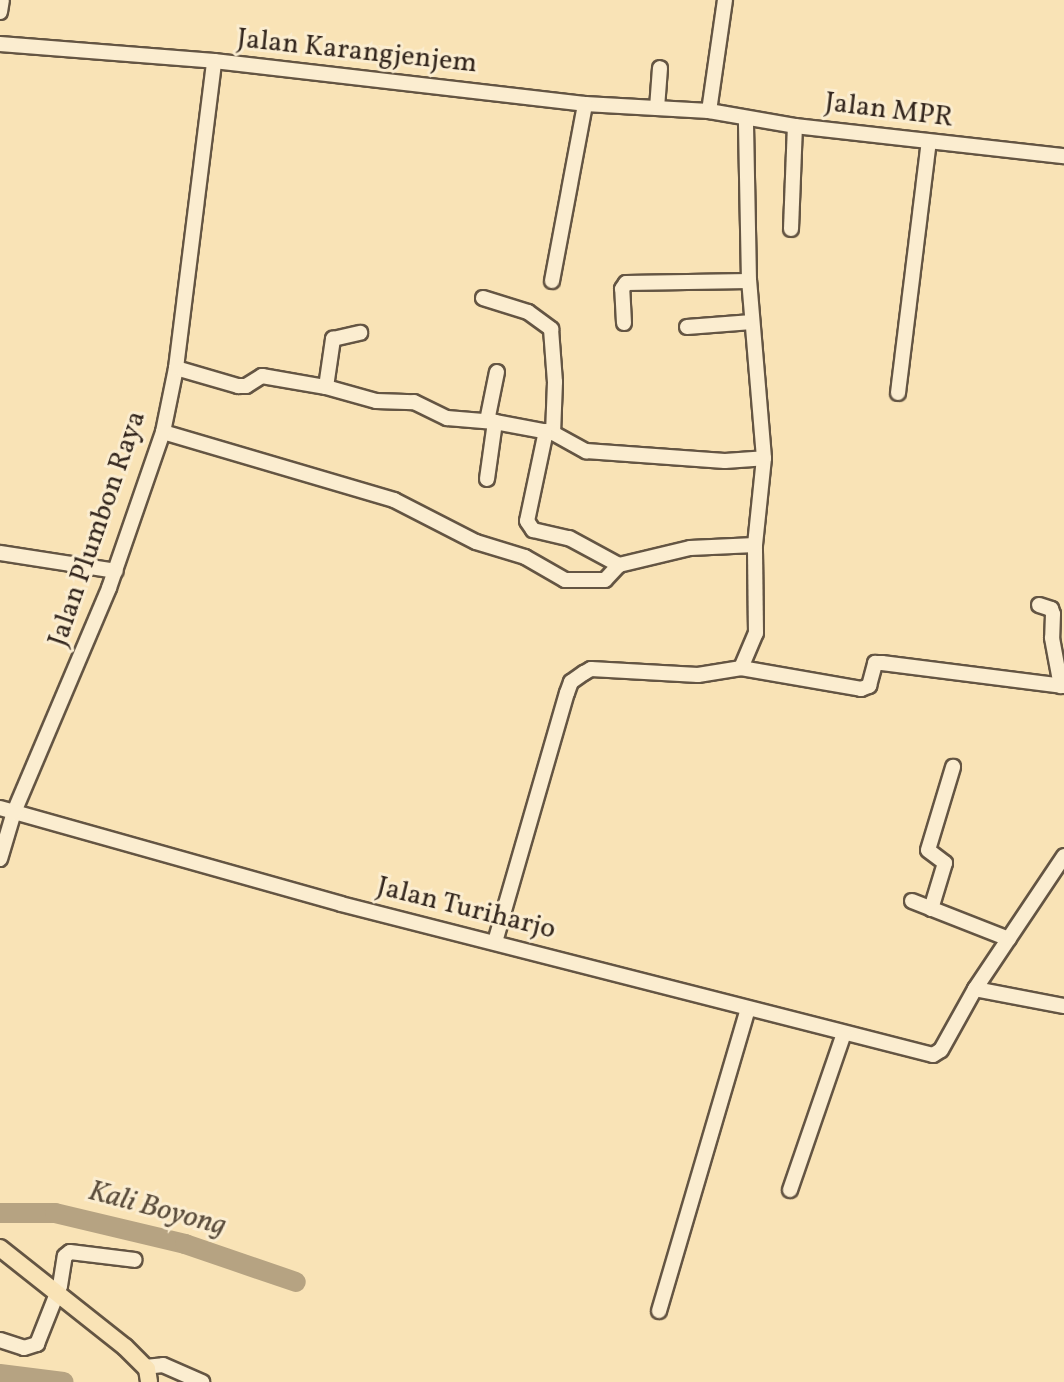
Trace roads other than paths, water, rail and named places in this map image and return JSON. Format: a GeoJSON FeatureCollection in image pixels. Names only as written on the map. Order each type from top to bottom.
{"type":"FeatureCollection","features":[{"type":"Feature","properties":{"kind":"main road"},"geometry":{"type":"LineString","coordinates":[[0,1249],[57,1292],[147,1374]]}},
{"type":"Feature","properties":{"kind":"street"},"geometry":{"type":"LineString","coordinates":[[0,12],[2,0]]}},
{"type":"Feature","properties":{"kind":"street"},"geometry":{"type":"LineString","coordinates":[[709,111],[725,0]]}},
{"type":"Feature","properties":{"kind":"street","name":"Jalan Karangjenjem"},"geometry":{"type":"LineString","coordinates":[[0,44],[214,61],[585,104],[709,111]]}},
{"type":"Feature","properties":{"kind":"street","name":"Jalan Plumbon Raya"},"geometry":{"type":"LineString","coordinates":[[0,859],[7,810],[116,571],[163,432],[176,368],[214,61]]}},
{"type":"Feature","properties":{"kind":"street"},"geometry":{"type":"LineString","coordinates":[[657,108],[660,68]]}},
{"type":"Feature","properties":{"kind":"street"},"geometry":{"type":"LineString","coordinates":[[552,281],[585,104]]}},
{"type":"Feature","properties":{"kind":"street","name":"Jalan MPR"},"geometry":{"type":"LineString","coordinates":[[709,111],[795,126],[1064,156]]}},
{"type":"Feature","properties":{"kind":"street"},"geometry":{"type":"LineString","coordinates":[[741,668],[756,633],[755,545],[764,458],[749,281],[746,118]]}},
{"type":"Feature","properties":{"kind":"street"},"geometry":{"type":"LineString","coordinates":[[791,229],[795,126]]}},
{"type":"Feature","properties":{"kind":"street"},"geometry":{"type":"LineString","coordinates":[[898,393],[929,142]]}},
{"type":"Feature","properties":{"kind":"street"},"geometry":{"type":"LineString","coordinates":[[624,323],[622,289],[626,283],[749,281]]}},
{"type":"Feature","properties":{"kind":"street"},"geometry":{"type":"LineString","coordinates":[[483,298],[528,312],[551,329],[555,382],[550,432],[527,526],[587,545],[619,565]]}},
{"type":"Feature","properties":{"kind":"street"},"geometry":{"type":"LineString","coordinates":[[687,327],[752,322]]}},
{"type":"Feature","properties":{"kind":"street"},"geometry":{"type":"LineString","coordinates":[[326,387],[333,339],[360,333]]}},
{"type":"Feature","properties":{"kind":"street"},"geometry":{"type":"LineString","coordinates":[[176,368],[243,387],[262,376],[326,387],[376,401],[414,402],[447,418],[550,432],[586,451],[608,455],[725,461],[764,458]]}},
{"type":"Feature","properties":{"kind":"street"},"geometry":{"type":"LineString","coordinates":[[487,479],[497,372]]}},
{"type":"Feature","properties":{"kind":"street"},"geometry":{"type":"LineString","coordinates":[[163,432],[394,500],[476,542],[525,557],[565,580],[605,580],[619,565],[690,548],[755,545]]}},
{"type":"Feature","properties":{"kind":"street"},"geometry":{"type":"LineString","coordinates":[[0,553],[116,571]]}},
{"type":"Feature","properties":{"kind":"street"},"geometry":{"type":"LineString","coordinates":[[495,942],[571,682],[591,669],[698,675],[741,668],[852,689],[869,686],[873,666],[882,663],[1063,686],[1052,638],[1053,614],[1051,609],[1039,605]]}},
{"type":"Feature","properties":{"kind":"street"},"geometry":{"type":"LineString","coordinates":[[931,909],[945,863],[928,850],[953,767]]}},
{"type":"Feature","properties":{"kind":"street","name":"Jalan Turiharjo"},"geometry":{"type":"LineString","coordinates":[[7,810],[341,904],[927,1053],[941,1050],[975,989]]}},
{"type":"Feature","properties":{"kind":"street"},"geometry":{"type":"LineString","coordinates":[[1064,856],[975,989],[1064,1006]]}},
{"type":"Feature","properties":{"kind":"street"},"geometry":{"type":"LineString","coordinates":[[912,901],[1009,939]]}},
{"type":"Feature","properties":{"kind":"street"},"geometry":{"type":"LineString","coordinates":[[659,1311],[748,1009]]}},
{"type":"Feature","properties":{"kind":"street"},"geometry":{"type":"LineString","coordinates":[[790,1190],[844,1033]]}},
{"type":"Feature","properties":{"kind":"street"},"geometry":{"type":"LineString","coordinates":[[0,1340],[24,1348],[37,1344],[57,1292],[65,1256],[70,1252],[135,1260]]}},
{"type":"Feature","properties":{"kind":"street"},"geometry":{"type":"LineString","coordinates":[[147,1374],[163,1365],[202,1382]]}},
{"type":"Feature","properties":{"kind":"waterway","name":"Kali Boyong"},"geometry":{"type":"LineString","coordinates":[[0,1213],[55,1213],[185,1244],[296,1282]]}},
{"type":"Feature","properties":{"kind":"waterway"},"geometry":{"type":"LineString","coordinates":[[0,1374],[64,1382]]}}]}
